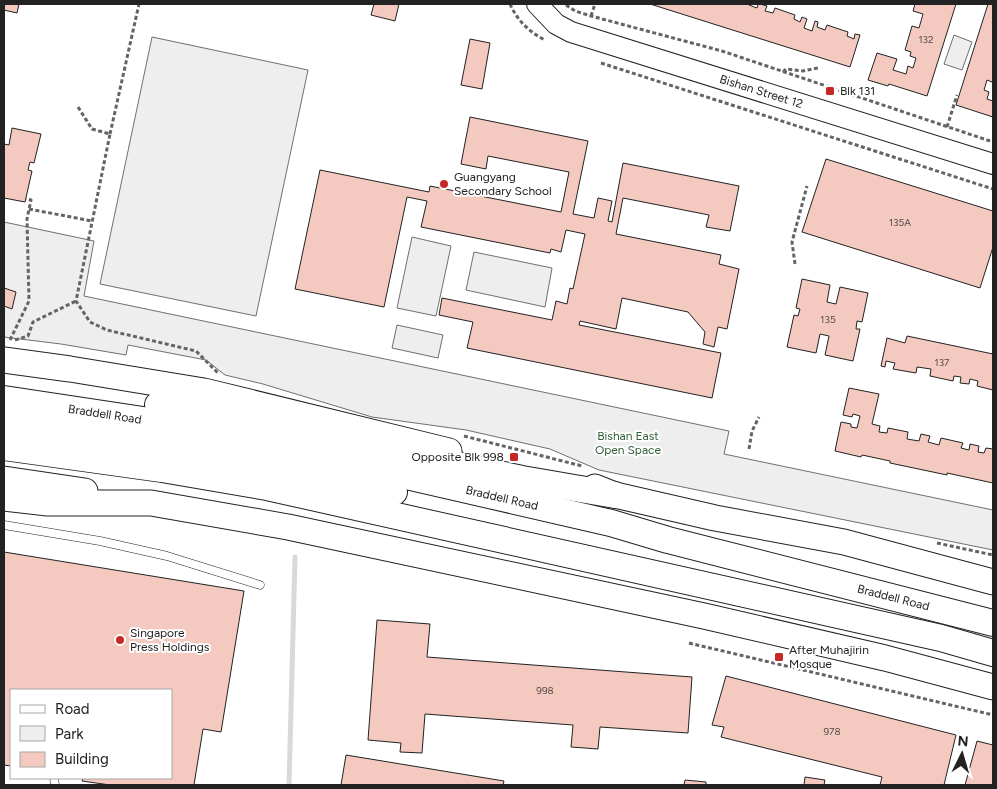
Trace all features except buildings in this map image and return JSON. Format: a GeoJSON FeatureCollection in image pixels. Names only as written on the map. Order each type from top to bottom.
{"type":"FeatureCollection","features":[{"type":"Feature","properties":{"kind":"highway"},"geometry":{"type":"LineString","coordinates":[[4,384],[164,414],[232,416],[522,478],[615,495]]}},
{"type":"Feature","properties":{"kind":"highway","name":"Braddell Road"},"geometry":{"type":"LineString","coordinates":[[4,399],[164,414],[276,446],[611,523],[650,535],[993,623]]}},
{"type":"Feature","properties":{"kind":"highway"},"geometry":{"type":"LineString","coordinates":[[4,423],[159,445],[269,465],[612,538],[650,535]]}},
{"type":"Feature","properties":{"kind":"highway"},"geometry":{"type":"LineString","coordinates":[[4,447],[162,469],[267,487],[942,638],[993,653]]}},
{"type":"Feature","properties":{"kind":"main road"},"geometry":{"type":"LineString","coordinates":[[7,351],[70,369],[204,391],[596,487],[615,495],[732,522],[844,542],[993,582]]}},
{"type":"Feature","properties":{"kind":"main road"},"geometry":{"type":"LineString","coordinates":[[4,479],[48,484],[288,527],[603,593],[885,658],[993,687]]}},
{"type":"Feature","properties":{"kind":"main road"},"geometry":{"type":"LineString","coordinates":[[4,498],[48,503],[151,503]]}},
{"type":"Feature","properties":{"kind":"street","name":"Bishan Street 12"},"geometry":{"type":"LineString","coordinates":[[537,4],[556,24],[571,32],[993,164]]}},
{"type":"Feature","properties":{"kind":"lane"},"geometry":{"type":"LineString","coordinates":[[4,525],[100,541],[158,554],[260,585]]}},
{"type":"Feature","properties":{"kind":"path"},"geometry":{"type":"LineString","coordinates":[[138,4],[76,301],[90,322],[107,330],[196,351],[224,379]]}},
{"type":"Feature","properties":{"kind":"path"},"geometry":{"type":"LineString","coordinates":[[510,4],[515,16],[535,35],[550,43]]}},
{"type":"Feature","properties":{"kind":"path"},"geometry":{"type":"LineString","coordinates":[[563,4],[575,11],[591,16],[722,51],[993,142]]}},
{"type":"Feature","properties":{"kind":"path"},"geometry":{"type":"LineString","coordinates":[[591,16],[595,4]]}},
{"type":"Feature","properties":{"kind":"path"},"geometry":{"type":"LineString","coordinates":[[600,62],[993,189]]}},
{"type":"Feature","properties":{"kind":"path"},"geometry":{"type":"LineString","coordinates":[[783,72],[786,69],[802,71],[818,68]]}},
{"type":"Feature","properties":{"kind":"path"},"geometry":{"type":"LineString","coordinates":[[947,127],[957,95]]}},
{"type":"Feature","properties":{"kind":"path"},"geometry":{"type":"LineString","coordinates":[[78,107],[92,130],[110,134]]}},
{"type":"Feature","properties":{"kind":"path"},"geometry":{"type":"LineString","coordinates":[[795,264],[792,242],[807,186]]}},
{"type":"Feature","properties":{"kind":"path"},"geometry":{"type":"LineString","coordinates":[[7,351],[29,301],[27,219],[31,200],[26,199]]}},
{"type":"Feature","properties":{"kind":"path"},"geometry":{"type":"LineString","coordinates":[[29,209],[92,221]]}},
{"type":"Feature","properties":{"kind":"path"},"geometry":{"type":"LineString","coordinates":[[7,351],[28,336],[33,322],[76,301]]}},
{"type":"Feature","properties":{"kind":"path"},"geometry":{"type":"LineString","coordinates":[[4,340],[7,351]]}},
{"type":"Feature","properties":{"kind":"path"},"geometry":{"type":"LineString","coordinates":[[749,449],[752,431],[759,417]]}},
{"type":"Feature","properties":{"kind":"path"},"geometry":{"type":"LineString","coordinates":[[461,436],[552,458]]}},
{"type":"Feature","properties":{"kind":"path"},"geometry":{"type":"LineString","coordinates":[[689,643],[993,715]]}},
{"type":"Feature","properties":{"kind":"green space"},"geometry":{"type":"Polygon","coordinates":[[[954,35],[972,42],[962,70],[944,64],[954,35]]]}},
{"type":"Feature","properties":{"kind":"green space"},"geometry":{"type":"Polygon","coordinates":[[[152,37],[308,70],[256,316],[100,284],[152,37]]]}},
{"type":"Feature","properties":{"kind":"green space","name":"Bishan East Open Space"},"geometry":{"type":"Polygon","coordinates":[[[4,222],[94,241],[84,296],[729,431],[724,454],[993,510],[993,550],[599,470],[550,449],[466,430],[372,417],[263,384],[225,375],[206,360],[128,345],[126,355],[4,337],[4,222]]]}},
{"type":"Feature","properties":{"kind":"green space"},"geometry":{"type":"Polygon","coordinates":[[[412,237],[451,246],[436,316],[397,308],[412,237]]]}},
{"type":"Feature","properties":{"kind":"green space"},"geometry":{"type":"Polygon","coordinates":[[[474,252],[552,268],[545,307],[466,290],[474,252]]]}},
{"type":"Feature","properties":{"kind":"green space"},"geometry":{"type":"Polygon","coordinates":[[[397,325],[443,335],[438,358],[392,348],[397,325]]]}},
{"type":"Feature","properties":{"kind":"waterway"},"geometry":{"type":"LineString","coordinates":[[289,785],[295,557]]}},
{"type":"Feature","properties":{"kind":"place","name":"Blk 131"},"geometry":{"type":"Point","coordinates":[830,91]}},
{"type":"Feature","properties":{"kind":"place","name":"Guangyang Secondary School"},"geometry":{"type":"Point","coordinates":[444,184]}},
{"type":"Feature","properties":{"kind":"place","name":"Opposite Blk 998"},"geometry":{"type":"Point","coordinates":[514,457]}},
{"type":"Feature","properties":{"kind":"place","name":"Singapore Press Holdings"},"geometry":{"type":"Point","coordinates":[120,640]}},
{"type":"Feature","properties":{"kind":"place","name":"After Muhajirin Mosque"},"geometry":{"type":"Point","coordinates":[779,657]}}]}
